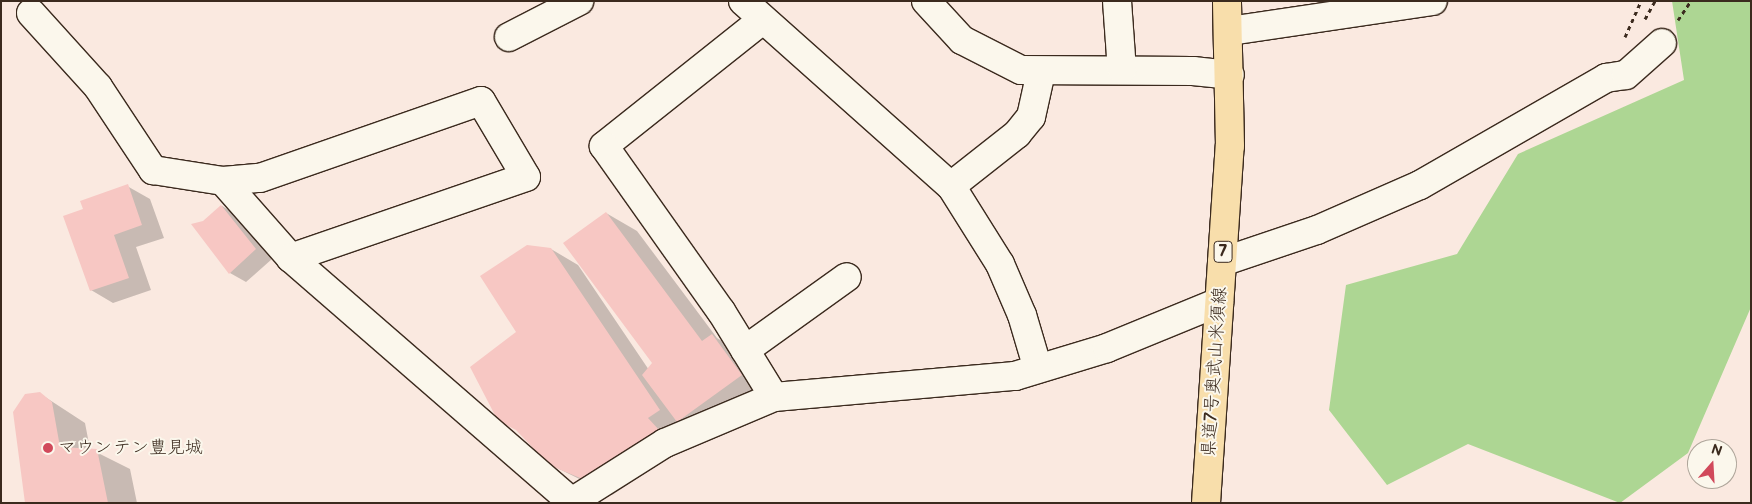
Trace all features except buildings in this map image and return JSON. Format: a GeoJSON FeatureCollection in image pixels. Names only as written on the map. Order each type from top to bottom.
{"type":"FeatureCollection","features":[{"type":"Feature","properties":{"kind":"main road","name":"県道7号奥武山米須線"},"geometry":{"type":"LineString","coordinates":[[1206,503],[1222,262],[1230,75],[1227,1]]}},
{"type":"Feature","properties":{"kind":"street"},"geometry":{"type":"LineString","coordinates":[[509,37],[579,1]]}},
{"type":"Feature","properties":{"kind":"street"},"geometry":{"type":"LineString","coordinates":[[926,1],[962,40],[1021,70],[1041,72],[1122,70],[1230,75]]}},
{"type":"Feature","properties":{"kind":"street"},"geometry":{"type":"LineString","coordinates":[[1117,1],[1122,70]]}},
{"type":"Feature","properties":{"kind":"street"},"geometry":{"type":"LineString","coordinates":[[1229,32],[1433,1]]}},
{"type":"Feature","properties":{"kind":"street"},"geometry":{"type":"LineString","coordinates":[[774,397],[745,350],[604,146],[752,11],[950,186],[1000,264],[1022,315],[1038,369]]}},
{"type":"Feature","properties":{"kind":"street"},"geometry":{"type":"LineString","coordinates":[[31,13],[98,87],[153,170],[223,181],[260,178],[481,101],[526,176],[291,258]]}},
{"type":"Feature","properties":{"kind":"street"},"geometry":{"type":"LineString","coordinates":[[1222,262],[1317,230],[1420,184],[1606,78],[1626,75],[1662,43]]}},
{"type":"Feature","properties":{"kind":"street"},"geometry":{"type":"LineString","coordinates":[[950,186],[1018,134],[1031,117],[1041,72]]}},
{"type":"Feature","properties":{"kind":"street"},"geometry":{"type":"LineString","coordinates":[[223,181],[291,258],[571,502],[666,443],[774,397],[1015,376],[1107,348],[1219,302]]}},
{"type":"Feature","properties":{"kind":"street"},"geometry":{"type":"LineString","coordinates":[[745,350],[847,277]]}},
{"type":"Feature","properties":{"kind":"green space"},"geometry":{"type":"Polygon","coordinates":[[[1672,1],[1751,1],[1751,307],[1694,439],[1687,439],[1687,454],[1620,503],[1468,444],[1387,485],[1329,410],[1346,285],[1457,254],[1518,154],[1684,80],[1672,1]]]}},
{"type":"Feature","properties":{"kind":"place","name":"マウンテン豊見城"},"geometry":{"type":"Point","coordinates":[48,448]}}]}
